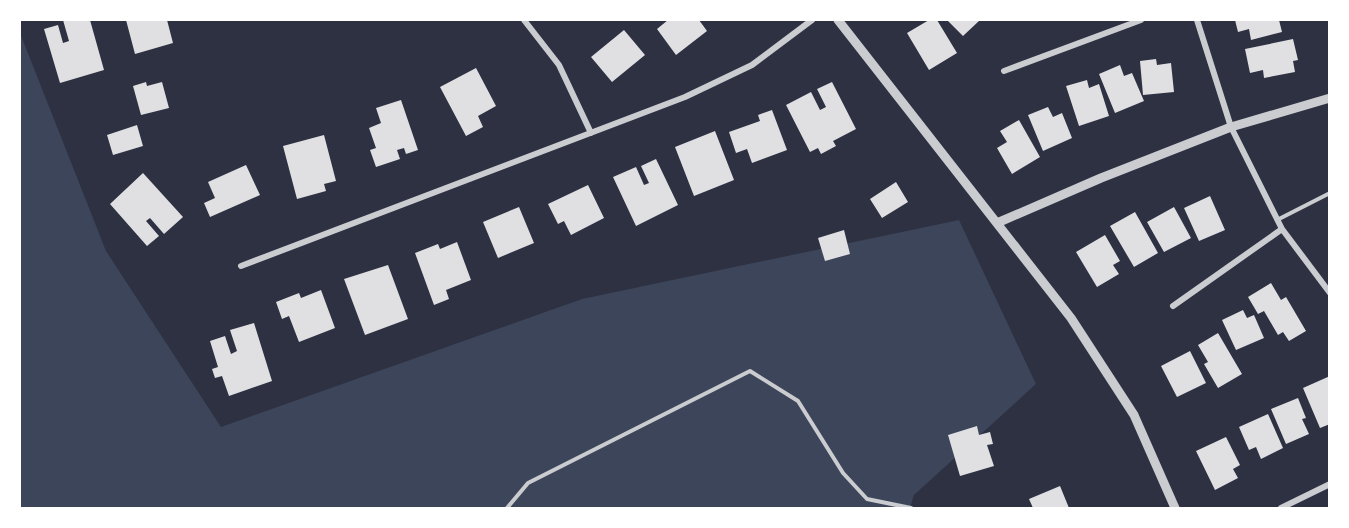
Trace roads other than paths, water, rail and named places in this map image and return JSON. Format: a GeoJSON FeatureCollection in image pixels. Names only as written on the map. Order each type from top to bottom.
{"type":"FeatureCollection","features":[{"type":"Feature","properties":{"kind":"street"},"geometry":{"type":"LineString","coordinates":[[524,20],[559,65],[591,133]]}},
{"type":"Feature","properties":{"kind":"street"},"geometry":{"type":"LineString","coordinates":[[241,266],[685,97],[752,65],[812,20]]}},
{"type":"Feature","properties":{"kind":"street"},"geometry":{"type":"LineString","coordinates":[[838,20],[1071,318],[1134,416],[1175,508]]}},
{"type":"Feature","properties":{"kind":"street"},"geometry":{"type":"LineString","coordinates":[[1004,71],[1141,20]]}},
{"type":"Feature","properties":{"kind":"street"},"geometry":{"type":"LineString","coordinates":[[1197,20],[1231,127],[1282,229],[1329,293]]}},
{"type":"Feature","properties":{"kind":"street"},"geometry":{"type":"LineString","coordinates":[[997,223],[1101,178],[1231,127],[1329,98]]}},
{"type":"Feature","properties":{"kind":"street"},"geometry":{"type":"LineString","coordinates":[[1173,306],[1282,229]]}},
{"type":"Feature","properties":{"kind":"street"},"geometry":{"type":"LineString","coordinates":[[1281,508],[1329,484]]}},
{"type":"Feature","properties":{"kind":"lane"},"geometry":{"type":"LineString","coordinates":[[1277,220],[1329,193]]}},
{"type":"Feature","properties":{"kind":"lane"},"geometry":{"type":"LineString","coordinates":[[507,508],[528,483],[750,371],[798,401],[843,472],[867,499],[910,508]]}}]}
